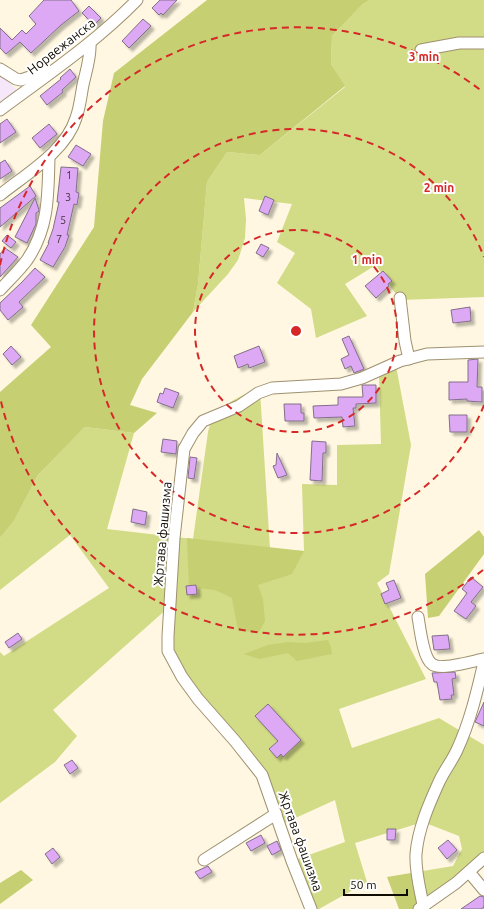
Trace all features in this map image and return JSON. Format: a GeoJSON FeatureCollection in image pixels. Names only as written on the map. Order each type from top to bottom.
{"type":"FeatureCollection","features":[{"type":"Feature","properties":{"kind":"street","name":"Норвежанска"},"geometry":{"type":"LineString","coordinates":[[0,110],[90,42],[119,18],[137,0]]}},
{"type":"Feature","properties":{"kind":"street"},"geometry":{"type":"LineString","coordinates":[[0,195],[49,157],[64,140],[76,119],[90,56],[90,42]]}},
{"type":"Feature","properties":{"kind":"street"},"geometry":{"type":"LineString","coordinates":[[421,50],[459,43],[484,43]]}},
{"type":"Feature","properties":{"kind":"street"},"geometry":{"type":"LineString","coordinates":[[0,69],[16,79],[21,80],[42,72],[53,70]]}},
{"type":"Feature","properties":{"kind":"street"},"geometry":{"type":"LineString","coordinates":[[0,290],[19,271],[40,239],[47,202],[49,157]]}},
{"type":"Feature","properties":{"kind":"street"},"geometry":{"type":"LineString","coordinates":[[400,298],[405,341],[409,359]]}},
{"type":"Feature","properties":{"kind":"street","name":"Жртава фашизма"},"geometry":{"type":"LineString","coordinates":[[311,909],[292,861],[262,775],[235,741],[198,699],[182,677],[168,651],[174,538],[184,449],[193,433],[203,421],[239,406],[258,393],[272,388],[340,384],[362,378],[409,359],[427,354],[484,352]]}},
{"type":"Feature","properties":{"kind":"street"},"geometry":{"type":"LineString","coordinates":[[418,617],[427,658],[431,664],[436,666],[444,666],[484,659]]}},
{"type":"Feature","properties":{"kind":"street"},"geometry":{"type":"LineString","coordinates":[[484,662],[464,732],[429,806],[417,845],[417,872],[421,907],[456,883],[484,858]]}},
{"type":"Feature","properties":{"kind":"street"},"geometry":{"type":"LineString","coordinates":[[204,860],[276,814]]}},
{"type":"Feature","properties":{"kind":"street"},"geometry":{"type":"LineString","coordinates":[[469,872],[484,890]]}},
{"type":"Feature","properties":{"kind":"shaded area"},"geometry":{"type":"Polygon","coordinates":[[[0,74],[17,90],[0,102],[0,74]]]}},
{"type":"Feature","properties":{"kind":"green space"},"geometry":{"type":"Polygon","coordinates":[[[207,0],[370,0],[363,4],[332,36],[331,64],[345,86],[260,155],[227,152],[207,182],[198,284],[193,312],[142,379],[130,405],[157,413],[134,433],[85,427],[38,475],[14,521],[0,538],[0,392],[51,347],[31,325],[94,227],[103,121],[114,73],[207,0]]]}},
{"type":"Feature","properties":{"kind":"green space"},"geometry":{"type":"Polygon","coordinates":[[[370,0],[484,0],[484,297],[400,300],[376,265],[345,284],[367,316],[316,338],[311,309],[277,283],[295,253],[277,242],[292,204],[244,198],[246,219],[245,238],[238,260],[228,274],[193,312],[198,284],[207,182],[227,152],[260,155],[345,87],[331,64],[332,36],[363,4],[370,0]]]}},
{"type":"Feature","properties":{"kind":"green space"},"geometry":{"type":"Polygon","coordinates":[[[396,366],[411,445],[389,574],[377,583],[426,679],[339,709],[352,748],[439,718],[484,745],[484,858],[423,905],[417,872],[453,866],[462,849],[459,836],[423,822],[355,843],[367,882],[319,909],[311,909],[292,861],[345,842],[335,800],[280,825],[262,775],[168,651],[169,607],[53,710],[77,736],[55,762],[0,803],[0,652],[4,656],[109,588],[70,535],[0,590],[0,538],[14,521],[38,475],[85,427],[134,433],[107,529],[193,539],[208,432],[212,416],[232,401],[245,394],[260,391],[270,549],[304,551],[302,484],[337,485],[337,445],[381,444],[379,375],[396,366]]]}},
{"type":"Feature","properties":{"kind":"green space"},"geometry":{"type":"Polygon","coordinates":[[[479,530],[484,537],[484,554],[439,616],[428,618],[425,574],[479,530]]]}},
{"type":"Feature","properties":{"kind":"green space"},"geometry":{"type":"Polygon","coordinates":[[[187,538],[304,551],[292,574],[258,585],[263,599],[265,621],[259,632],[238,631],[232,598],[215,590],[189,587],[187,538]]]}},
{"type":"Feature","properties":{"kind":"green space"},"geometry":{"type":"Polygon","coordinates":[[[328,640],[332,654],[297,661],[288,653],[259,659],[244,654],[268,645],[288,642],[305,643],[328,640]]]}},
{"type":"Feature","properties":{"kind":"green space"},"geometry":{"type":"Polygon","coordinates":[[[21,870],[33,880],[0,904],[0,883],[21,870]]]}},
{"type":"Feature","properties":{"kind":"green space"},"geometry":{"type":"Polygon","coordinates":[[[417,872],[418,909],[399,909],[387,877],[417,872]]]}},
{"type":"Feature","properties":{"kind":"building"},"geometry":{"type":"Polygon","coordinates":[[[44,0],[71,0],[79,11],[61,25],[31,53],[20,42],[6,54],[0,48],[0,28],[12,40],[22,30],[26,34],[36,24],[29,16],[44,0]]]}},
{"type":"Feature","properties":{"kind":"building"},"geometry":{"type":"Polygon","coordinates":[[[160,0],[177,0],[163,15],[161,13],[159,15],[152,8],[160,0]]]}},
{"type":"Feature","properties":{"kind":"building"},"geometry":{"type":"Polygon","coordinates":[[[89,6],[101,18],[94,25],[82,13],[89,6]]]}},
{"type":"Feature","properties":{"kind":"building"},"geometry":{"type":"Polygon","coordinates":[[[143,19],[151,26],[129,48],[122,41],[143,19]]]}},
{"type":"Feature","properties":{"kind":"building"},"geometry":{"type":"Polygon","coordinates":[[[70,69],[76,77],[62,90],[63,92],[47,105],[40,96],[61,79],[60,78],[70,69]]]}},
{"type":"Feature","properties":{"kind":"building"},"geometry":{"type":"Polygon","coordinates":[[[7,119],[16,132],[0,143],[0,124],[7,119]]]}},
{"type":"Feature","properties":{"kind":"building"},"geometry":{"type":"Polygon","coordinates":[[[49,124],[57,134],[40,148],[32,138],[49,124]]]}},
{"type":"Feature","properties":{"kind":"building"},"geometry":{"type":"Polygon","coordinates":[[[76,145],[91,154],[83,166],[68,157],[76,145]]]}},
{"type":"Feature","properties":{"kind":"building"},"geometry":{"type":"Polygon","coordinates":[[[5,160],[12,171],[0,179],[0,163],[5,160]]]}},
{"type":"Feature","properties":{"kind":"building"},"geometry":{"type":"Polygon","coordinates":[[[61,167],[78,168],[76,192],[79,193],[77,205],[74,204],[67,235],[69,235],[65,247],[53,267],[40,260],[49,243],[53,229],[59,202],[57,202],[61,167]]]}},
{"type":"Feature","properties":{"kind":"building"},"geometry":{"type":"Polygon","coordinates":[[[30,186],[36,196],[0,227],[0,208],[30,186]]]}},
{"type":"Feature","properties":{"kind":"building"},"geometry":{"type":"Polygon","coordinates":[[[265,196],[274,200],[268,215],[259,211],[265,196]]]}},
{"type":"Feature","properties":{"kind":"building"},"geometry":{"type":"Polygon","coordinates":[[[35,198],[39,211],[36,213],[36,224],[27,243],[15,237],[35,198]]]}},
{"type":"Feature","properties":{"kind":"building"},"geometry":{"type":"Polygon","coordinates":[[[7,235],[16,242],[11,248],[2,241],[7,235]]]}},
{"type":"Feature","properties":{"kind":"building"},"geometry":{"type":"Polygon","coordinates":[[[261,244],[269,248],[263,257],[256,253],[261,244]]]}},
{"type":"Feature","properties":{"kind":"building"},"geometry":{"type":"Polygon","coordinates":[[[5,248],[18,257],[0,277],[0,254],[5,248]]]}},
{"type":"Feature","properties":{"kind":"building"},"geometry":{"type":"Polygon","coordinates":[[[35,268],[45,277],[19,302],[23,307],[8,320],[0,310],[0,303],[35,268]]]}},
{"type":"Feature","properties":{"kind":"building"},"geometry":{"type":"Polygon","coordinates":[[[383,271],[392,281],[388,284],[389,286],[376,298],[365,286],[383,271]]]}},
{"type":"Feature","properties":{"kind":"building"},"geometry":{"type":"Polygon","coordinates":[[[470,307],[471,321],[453,323],[451,310],[470,307]]]}},
{"type":"Feature","properties":{"kind":"building"},"geometry":{"type":"Polygon","coordinates":[[[349,336],[364,369],[354,373],[351,366],[345,369],[341,359],[349,355],[342,339],[349,336]]]}},
{"type":"Feature","properties":{"kind":"building"},"geometry":{"type":"Polygon","coordinates":[[[11,346],[21,357],[12,365],[3,354],[11,346]]]}},
{"type":"Feature","properties":{"kind":"building"},"geometry":{"type":"Polygon","coordinates":[[[259,346],[265,362],[249,368],[248,364],[238,368],[234,356],[259,346]]]}},
{"type":"Feature","properties":{"kind":"building"},"geometry":{"type":"Polygon","coordinates":[[[478,359],[477,387],[482,387],[482,402],[467,401],[467,399],[449,400],[449,382],[468,382],[468,360],[478,359]]]}},
{"type":"Feature","properties":{"kind":"building"},"geometry":{"type":"Polygon","coordinates":[[[362,385],[376,385],[376,403],[356,404],[356,408],[353,408],[355,426],[343,427],[342,417],[314,418],[313,406],[338,405],[338,397],[363,397],[362,385]]]}},
{"type":"Feature","properties":{"kind":"building"},"geometry":{"type":"Polygon","coordinates":[[[165,388],[179,393],[173,408],[157,402],[160,393],[163,394],[165,388]]]}},
{"type":"Feature","properties":{"kind":"building"},"geometry":{"type":"Polygon","coordinates":[[[284,404],[301,404],[301,413],[304,413],[304,421],[285,421],[284,404]]]}},
{"type":"Feature","properties":{"kind":"building"},"geometry":{"type":"Polygon","coordinates":[[[449,415],[467,415],[467,432],[450,432],[449,415]]]}},
{"type":"Feature","properties":{"kind":"building"},"geometry":{"type":"Polygon","coordinates":[[[163,439],[177,441],[176,454],[161,452],[163,439]]]}},
{"type":"Feature","properties":{"kind":"building"},"geometry":{"type":"Polygon","coordinates":[[[312,441],[326,442],[326,453],[323,453],[322,481],[310,480],[312,441]]]}},
{"type":"Feature","properties":{"kind":"building"},"geometry":{"type":"Polygon","coordinates":[[[277,453],[287,475],[278,478],[273,466],[276,465],[277,453]]]}},
{"type":"Feature","properties":{"kind":"building"},"geometry":{"type":"Polygon","coordinates":[[[190,457],[197,458],[194,479],[188,478],[190,457]]]}},
{"type":"Feature","properties":{"kind":"building"},"geometry":{"type":"Polygon","coordinates":[[[133,509],[147,512],[145,525],[131,522],[133,509]]]}},
{"type":"Feature","properties":{"kind":"building"},"geometry":{"type":"Polygon","coordinates":[[[471,577],[483,587],[471,602],[476,606],[466,619],[454,611],[467,593],[462,589],[471,577]]]}},
{"type":"Feature","properties":{"kind":"building"},"geometry":{"type":"Polygon","coordinates":[[[394,580],[401,598],[385,604],[381,594],[389,590],[386,583],[394,580]]]}},
{"type":"Feature","properties":{"kind":"building"},"geometry":{"type":"Polygon","coordinates":[[[196,585],[197,594],[187,595],[186,586],[196,585]]]}},
{"type":"Feature","properties":{"kind":"building"},"geometry":{"type":"Polygon","coordinates":[[[18,633],[22,639],[9,648],[5,642],[18,633]]]}},
{"type":"Feature","properties":{"kind":"building"},"geometry":{"type":"Polygon","coordinates":[[[448,635],[450,649],[434,650],[432,636],[448,635]]]}},
{"type":"Feature","properties":{"kind":"building"},"geometry":{"type":"Polygon","coordinates":[[[455,672],[456,678],[452,679],[454,695],[451,695],[452,699],[440,700],[437,682],[434,682],[432,673],[455,672]]]}},
{"type":"Feature","properties":{"kind":"building"},"geometry":{"type":"Polygon","coordinates":[[[484,702],[484,726],[475,722],[484,702]]]}},
{"type":"Feature","properties":{"kind":"building"},"geometry":{"type":"Polygon","coordinates":[[[268,704],[301,740],[283,757],[281,754],[277,758],[269,749],[278,741],[255,716],[268,704]]]}},
{"type":"Feature","properties":{"kind":"building"},"geometry":{"type":"Polygon","coordinates":[[[72,760],[78,768],[70,774],[64,765],[72,760]]]}},
{"type":"Feature","properties":{"kind":"building"},"geometry":{"type":"Polygon","coordinates":[[[387,829],[396,829],[395,840],[387,840],[387,829]]]}},
{"type":"Feature","properties":{"kind":"building"},"geometry":{"type":"Polygon","coordinates":[[[261,835],[265,843],[251,851],[246,843],[261,835]]]}},
{"type":"Feature","properties":{"kind":"building"},"geometry":{"type":"Polygon","coordinates":[[[448,840],[457,850],[447,859],[438,848],[448,840]]]}},
{"type":"Feature","properties":{"kind":"building"},"geometry":{"type":"Polygon","coordinates":[[[277,841],[281,850],[272,855],[267,846],[277,841]]]}},
{"type":"Feature","properties":{"kind":"building"},"geometry":{"type":"Polygon","coordinates":[[[53,848],[60,857],[52,864],[45,854],[53,848]]]}},
{"type":"Feature","properties":{"kind":"building"},"geometry":{"type":"Polygon","coordinates":[[[208,866],[212,872],[200,879],[195,872],[208,866]]]}},
{"type":"Feature","properties":{"kind":"building"},"geometry":{"type":"Polygon","coordinates":[[[480,896],[484,897],[484,907],[481,909],[461,909],[480,896]]]}}]}
